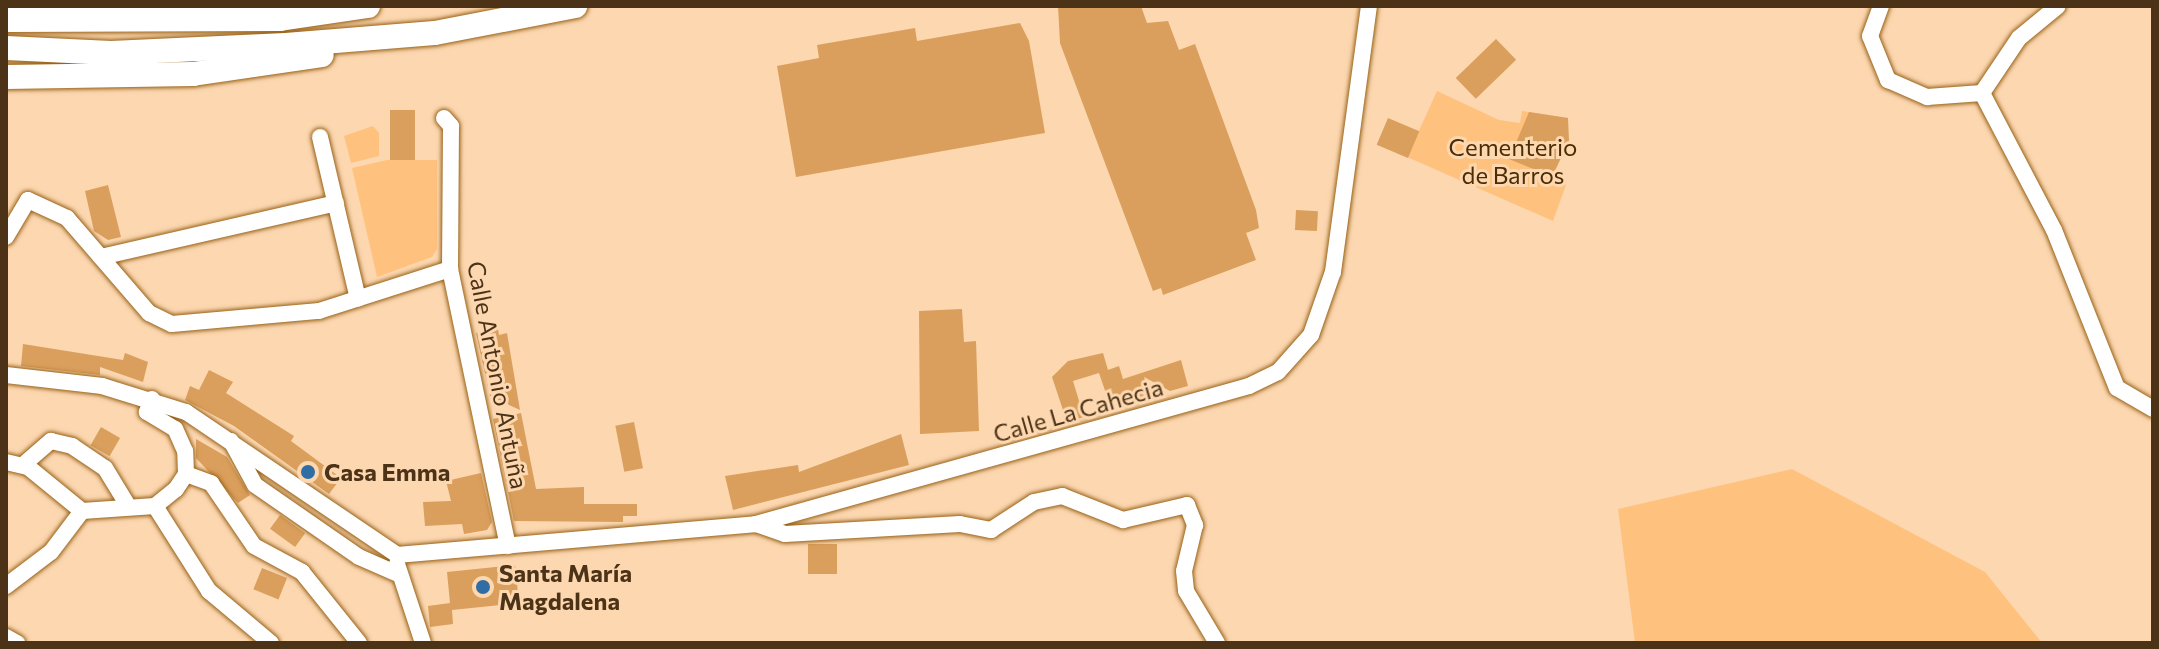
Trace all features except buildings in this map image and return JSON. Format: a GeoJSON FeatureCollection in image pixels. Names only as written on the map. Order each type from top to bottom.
{"type":"FeatureCollection","features":[{"type":"Feature","properties":{"kind":"highway"},"geometry":{"type":"LineString","coordinates":[[6,20],[280,19],[368,6]]}},
{"type":"Feature","properties":{"kind":"highway"},"geometry":{"type":"LineString","coordinates":[[6,77],[193,74],[575,6]]}},
{"type":"Feature","properties":{"kind":"highway"},"geometry":{"type":"LineString","coordinates":[[6,48],[111,53],[435,33]]}},
{"type":"Feature","properties":{"kind":"street","name":"Calle La Cahecia"},"geometry":{"type":"LineString","coordinates":[[397,555],[756,524],[1249,386],[1278,372],[1311,335],[1333,272],[1369,6]]}},
{"type":"Feature","properties":{"kind":"street"},"geometry":{"type":"LineString","coordinates":[[1881,6],[1870,36],[1888,80],[1927,97],[1982,93]]}},
{"type":"Feature","properties":{"kind":"street"},"geometry":{"type":"LineString","coordinates":[[1982,93],[2019,38],[2058,6]]}},
{"type":"Feature","properties":{"kind":"street"},"geometry":{"type":"LineString","coordinates":[[1982,93],[2054,230],[2117,388],[2153,409]]}},
{"type":"Feature","properties":{"kind":"street","name":"Calle Antonio Antuña"},"geometry":{"type":"LineString","coordinates":[[444,118],[451,126],[450,269],[508,546]]}},
{"type":"Feature","properties":{"kind":"street"},"geometry":{"type":"LineString","coordinates":[[320,137],[358,299]]}},
{"type":"Feature","properties":{"kind":"street"},"geometry":{"type":"LineString","coordinates":[[6,237],[28,200],[67,218],[149,313],[172,324],[319,311],[450,269]]}},
{"type":"Feature","properties":{"kind":"street"},"geometry":{"type":"LineString","coordinates":[[101,257],[336,203]]}},
{"type":"Feature","properties":{"kind":"street"},"geometry":{"type":"LineString","coordinates":[[6,375],[102,386],[152,399],[229,436],[397,555],[398,574]]}},
{"type":"Feature","properties":{"kind":"street"},"geometry":{"type":"LineString","coordinates":[[152,399],[147,412],[175,429],[186,474]]}},
{"type":"Feature","properties":{"kind":"street"},"geometry":{"type":"LineString","coordinates":[[229,436],[255,485],[359,557],[398,574],[410,591],[423,643]]}},
{"type":"Feature","properties":{"kind":"street"},"geometry":{"type":"LineString","coordinates":[[127,504],[105,468],[72,446],[42,445],[14,464],[82,511],[127,504],[155,506],[186,474]]}},
{"type":"Feature","properties":{"kind":"street"},"geometry":{"type":"LineString","coordinates":[[186,474],[211,483],[245,539],[302,572],[359,643]]}},
{"type":"Feature","properties":{"kind":"street"},"geometry":{"type":"LineString","coordinates":[[756,524],[785,534],[960,524],[991,530],[1034,502],[1062,496],[1123,520],[1187,505],[1195,525],[1184,571],[1186,591],[1217,643]]}},
{"type":"Feature","properties":{"kind":"street"},"geometry":{"type":"LineString","coordinates":[[155,506],[209,591],[271,643]]}},
{"type":"Feature","properties":{"kind":"street"},"geometry":{"type":"LineString","coordinates":[[6,586],[51,552],[82,511]]}},
{"type":"Feature","properties":{"kind":"street"},"geometry":{"type":"LineString","coordinates":[[6,637],[17,643]]}},
{"type":"Feature","properties":{"kind":"green space","name":"Cementerio de Barros"},"geometry":{"type":"Polygon","coordinates":[[[1437,91],[1499,120],[1520,123],[1522,111],[1568,118],[1555,170],[1566,185],[1553,221],[1407,157],[1437,91]]]}},
{"type":"Feature","properties":{"kind":"green space"},"geometry":{"type":"Polygon","coordinates":[[[373,126],[379,133],[379,156],[351,163],[344,136],[373,126]]]}},
{"type":"Feature","properties":{"kind":"green space"},"geometry":{"type":"Polygon","coordinates":[[[387,160],[437,160],[437,249],[432,257],[377,277],[352,168],[387,160]]]}},
{"type":"Feature","properties":{"kind":"green space"},"geometry":{"type":"Polygon","coordinates":[[[1792,469],[1985,572],[2042,643],[1635,643],[1618,509],[1792,469]]]}},
{"type":"Feature","properties":{"kind":"place","name":"Casa Emma"},"geometry":{"type":"Point","coordinates":[308,472]}},
{"type":"Feature","properties":{"kind":"place","name":"Santa María Magdalena"},"geometry":{"type":"Point","coordinates":[483,587]}}]}
